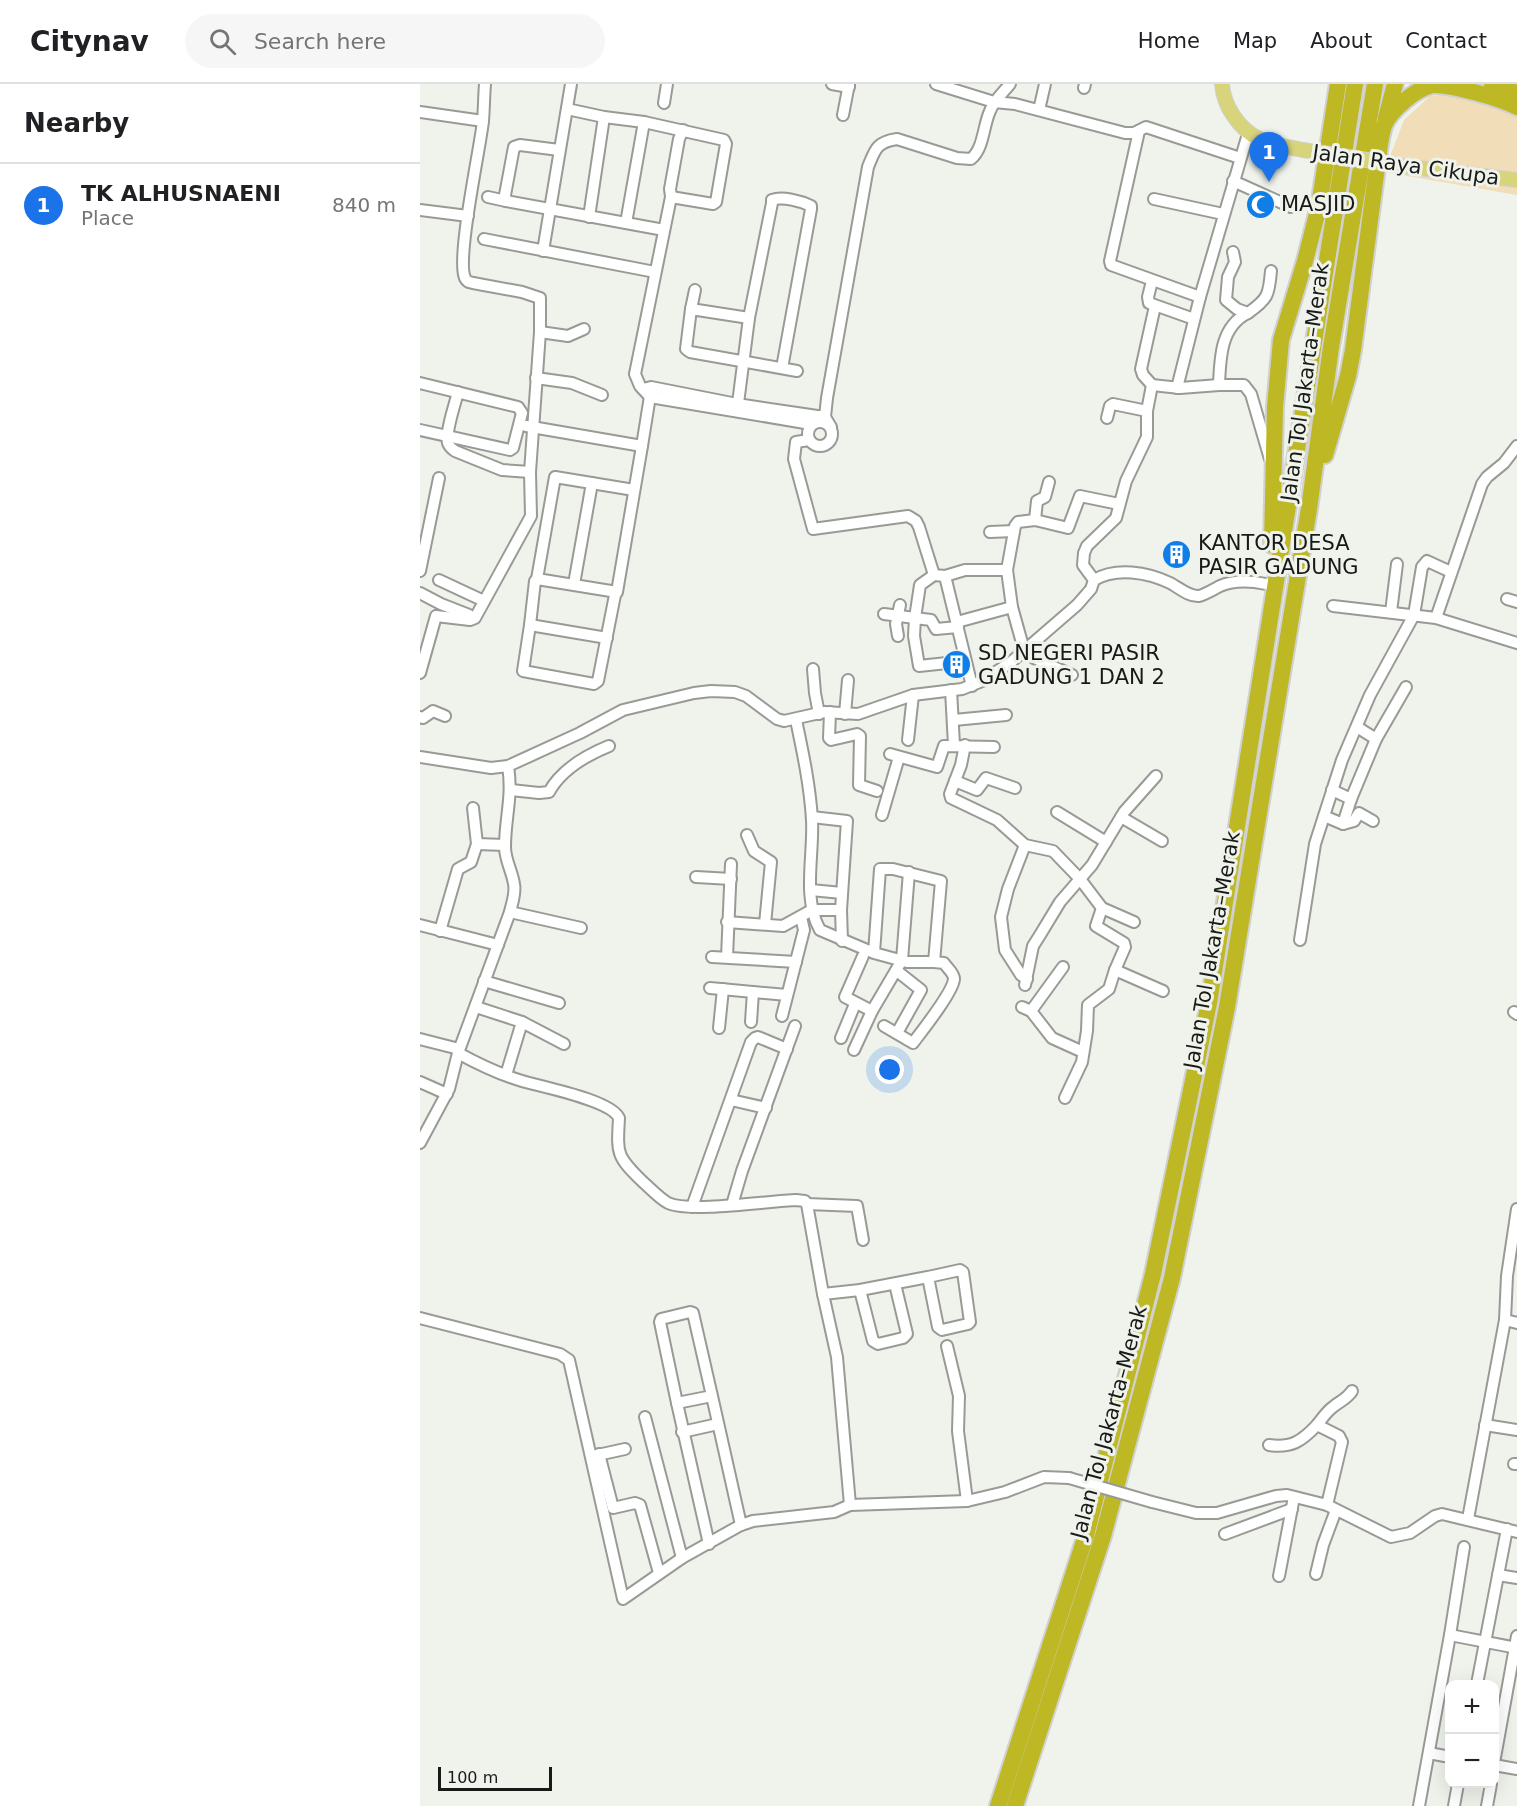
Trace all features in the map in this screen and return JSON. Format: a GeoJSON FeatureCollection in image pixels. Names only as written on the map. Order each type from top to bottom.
{"type":"FeatureCollection","features":[{"type":"Feature","properties":{"kind":"highway"},"geometry":{"type":"LineString","coordinates":[[1270,585],[1275,407],[1281,340],[1319,206],[1338,84]]}},
{"type":"Feature","properties":{"kind":"highway","name":"Jalan Tol Jakarta–Merak"},"geometry":{"type":"LineString","coordinates":[[998,1806],[1086,1534],[1154,1274],[1209,1003],[1270,585],[1355,84]]}},
{"type":"Feature","properties":{"kind":"highway","name":"Jalan Tol Jakarta–Merak"},"geometry":{"type":"LineString","coordinates":[[1015,1806],[1103,1536],[1172,1278],[1227,1007],[1310,509],[1331,347],[1375,84]]}},
{"type":"Feature","properties":{"kind":"highway"},"geometry":{"type":"LineString","coordinates":[[1310,509],[1348,376],[1380,144],[1395,84]]}},
{"type":"Feature","properties":{"kind":"highway"},"geometry":{"type":"LineString","coordinates":[[1384,124],[1403,101],[1434,84],[1484,94],[1517,107]]}},
{"type":"Feature","properties":{"kind":"highway"},"geometry":{"type":"LineString","coordinates":[[1492,84],[1517,93]]}},
{"type":"Feature","properties":{"kind":"main road"},"geometry":{"type":"LineString","coordinates":[[1222,84],[1222,95],[1228,108],[1248,134]]}},
{"type":"Feature","properties":{"kind":"main road","name":"Jalan Raya Cikupa"},"geometry":{"type":"LineString","coordinates":[[1248,134],[1267,143],[1303,150],[1411,167],[1517,180]]}},
{"type":"Feature","properties":{"kind":"street"},"geometry":{"type":"LineString","coordinates":[[420,673],[436,616],[470,620],[475,618],[531,516],[530,472],[540,332],[540,298],[522,292],[473,283],[464,277],[468,216],[483,121],[485,84]]}},
{"type":"Feature","properties":{"kind":"street"},"geometry":{"type":"LineString","coordinates":[[543,251],[571,84]]}},
{"type":"Feature","properties":{"kind":"street"},"geometry":{"type":"LineString","coordinates":[[664,103],[667,84]]}},
{"type":"Feature","properties":{"kind":"street"},"geometry":{"type":"LineString","coordinates":[[832,84],[849,85],[843,115]]}},
{"type":"Feature","properties":{"kind":"street"},"geometry":{"type":"LineString","coordinates":[[936,84],[994,102],[1015,104],[1125,133],[1130,134],[1142,128],[1151,128],[1240,158]]}},
{"type":"Feature","properties":{"kind":"street"},"geometry":{"type":"LineString","coordinates":[[683,130],[685,140],[676,190],[671,197],[664,230],[635,374],[637,381],[648,391],[735,407],[820,418],[831,427],[832,435],[826,444],[815,445],[809,440],[808,432],[820,418],[868,167],[875,148],[886,140],[897,139],[957,158],[971,159],[978,149],[994,102],[1010,84]]}},
{"type":"Feature","properties":{"kind":"street"},"geometry":{"type":"LineString","coordinates":[[1039,110],[1045,84]]}},
{"type":"Feature","properties":{"kind":"street"},"geometry":{"type":"LineString","coordinates":[[567,109],[644,122],[725,141],[717,199],[712,204],[671,197]]}},
{"type":"Feature","properties":{"kind":"street"},"geometry":{"type":"LineString","coordinates":[[420,112],[483,121]]}},
{"type":"Feature","properties":{"kind":"street"},"geometry":{"type":"LineString","coordinates":[[589,217],[604,117]]}},
{"type":"Feature","properties":{"kind":"street"},"geometry":{"type":"LineString","coordinates":[[626,223],[644,122]]}},
{"type":"Feature","properties":{"kind":"street"},"geometry":{"type":"LineString","coordinates":[[1139,131],[1110,261],[1113,267],[1200,297]]}},
{"type":"Feature","properties":{"kind":"street"},"geometry":{"type":"LineString","coordinates":[[1178,388],[1200,297],[1248,134]]}},
{"type":"Feature","properties":{"kind":"street"},"geometry":{"type":"LineString","coordinates":[[506,201],[505,195],[514,147],[520,145],[559,150]]}},
{"type":"Feature","properties":{"kind":"street"},"geometry":{"type":"LineString","coordinates":[[1233,181],[1291,207]]}},
{"type":"Feature","properties":{"kind":"street"},"geometry":{"type":"LineString","coordinates":[[488,197],[664,230]]}},
{"type":"Feature","properties":{"kind":"street"},"geometry":{"type":"LineString","coordinates":[[735,407],[749,318],[772,200],[777,198],[809,204],[811,209],[782,368]]}},
{"type":"Feature","properties":{"kind":"street"},"geometry":{"type":"LineString","coordinates":[[1154,199],[1223,214]]}},
{"type":"Feature","properties":{"kind":"street"},"geometry":{"type":"LineString","coordinates":[[420,210],[468,216]]}},
{"type":"Feature","properties":{"kind":"street"},"geometry":{"type":"LineString","coordinates":[[484,239],[656,272]]}},
{"type":"Feature","properties":{"kind":"street"},"geometry":{"type":"LineString","coordinates":[[1233,252],[1235,262],[1228,277],[1226,300],[1237,309],[1248,313]]}},
{"type":"Feature","properties":{"kind":"street"},"geometry":{"type":"LineString","coordinates":[[1219,385],[1222,352],[1229,330],[1235,320],[1261,304],[1268,296],[1271,271]]}},
{"type":"Feature","properties":{"kind":"street"},"geometry":{"type":"LineString","coordinates":[[1152,281],[1148,300],[1155,306],[1194,319]]}},
{"type":"Feature","properties":{"kind":"street"},"geometry":{"type":"LineString","coordinates":[[695,290],[686,349],[742,358],[797,371]]}},
{"type":"Feature","properties":{"kind":"street"},"geometry":{"type":"LineString","coordinates":[[1155,306],[1141,369],[1143,375],[1152,385],[1178,388],[1244,385],[1251,394],[1274,477]]}},
{"type":"Feature","properties":{"kind":"street"},"geometry":{"type":"LineString","coordinates":[[691,309],[749,318]]}},
{"type":"Feature","properties":{"kind":"street"},"geometry":{"type":"LineString","coordinates":[[540,332],[568,336],[584,330]]}},
{"type":"Feature","properties":{"kind":"street"},"geometry":{"type":"LineString","coordinates":[[536,378],[572,383],[602,395]]}},
{"type":"Feature","properties":{"kind":"street"},"geometry":{"type":"LineString","coordinates":[[420,383],[518,406],[522,413],[513,448],[510,450],[420,430]]}},
{"type":"Feature","properties":{"kind":"street"},"geometry":{"type":"LineString","coordinates":[[1094,580],[1083,565],[1084,553],[1088,546],[1116,519],[1126,481],[1147,437],[1147,411],[1152,385]]}},
{"type":"Feature","properties":{"kind":"street"},"geometry":{"type":"LineString","coordinates":[[634,490],[557,476],[553,478],[522,669],[525,673],[597,683],[617,592],[642,446],[648,391]]}},
{"type":"Feature","properties":{"kind":"street"},"geometry":{"type":"LineString","coordinates":[[458,392],[448,435],[448,442],[455,451],[502,470],[530,472]]}},
{"type":"Feature","properties":{"kind":"street"},"geometry":{"type":"LineString","coordinates":[[1107,418],[1110,406],[1113,404],[1147,411]]}},
{"type":"Feature","properties":{"kind":"street"},"geometry":{"type":"LineString","coordinates":[[520,424],[642,446]]}},
{"type":"Feature","properties":{"kind":"street"},"geometry":{"type":"LineString","coordinates":[[809,440],[796,442],[794,459],[813,529],[908,516],[916,521],[940,576],[957,624],[972,686]]}},
{"type":"Feature","properties":{"kind":"street"},"geometry":{"type":"LineString","coordinates":[[1436,618],[1482,484],[1504,463],[1517,446]]}},
{"type":"Feature","properties":{"kind":"street"},"geometry":{"type":"LineString","coordinates":[[420,571],[424,537],[439,478]]}},
{"type":"Feature","properties":{"kind":"street"},"geometry":{"type":"LineString","coordinates":[[1035,520],[1037,501],[1046,497],[1049,482]]}},
{"type":"Feature","properties":{"kind":"street"},"geometry":{"type":"LineString","coordinates":[[574,584],[592,483]]}},
{"type":"Feature","properties":{"kind":"street"},"geometry":{"type":"LineString","coordinates":[[1072,675],[1034,658],[1024,650],[1012,607],[1007,570],[1014,531],[1018,522],[1035,520],[1066,533],[1080,496],[1119,504]]}},
{"type":"Feature","properties":{"kind":"street"},"geometry":{"type":"LineString","coordinates":[[990,532],[1014,531]]}},
{"type":"Feature","properties":{"kind":"street"},"geometry":{"type":"LineString","coordinates":[[1300,940],[1316,844],[1342,760],[1370,695],[1414,615],[1422,567],[1425,562],[1431,562],[1451,572]]}},
{"type":"Feature","properties":{"kind":"street"},"geometry":{"type":"LineString","coordinates":[[1391,612],[1397,564]]}},
{"type":"Feature","properties":{"kind":"street"},"geometry":{"type":"LineString","coordinates":[[946,663],[922,667],[918,664],[915,618],[920,585],[940,576],[965,570],[1007,570]]}},
{"type":"Feature","properties":{"kind":"street"},"geometry":{"type":"LineString","coordinates":[[420,757],[491,768],[508,766],[580,733],[623,710],[711,691],[735,692],[746,696],[780,720],[796,720],[824,713],[864,713],[913,694],[972,686],[993,675],[1077,605],[1091,589],[1094,580],[1109,574],[1148,575],[1199,596],[1224,584],[1244,581],[1270,585]]}},
{"type":"Feature","properties":{"kind":"street"},"geometry":{"type":"LineString","coordinates":[[537,579],[617,592]]}},
{"type":"Feature","properties":{"kind":"street"},"geometry":{"type":"LineString","coordinates":[[439,580],[484,601]]}},
{"type":"Feature","properties":{"kind":"street"},"geometry":{"type":"LineString","coordinates":[[420,593],[475,618]]}},
{"type":"Feature","properties":{"kind":"street"},"geometry":{"type":"LineString","coordinates":[[439,617],[443,609],[441,604]]}},
{"type":"Feature","properties":{"kind":"street"},"geometry":{"type":"LineString","coordinates":[[1333,606],[1436,618],[1517,644]]}},
{"type":"Feature","properties":{"kind":"street"},"geometry":{"type":"LineString","coordinates":[[884,614],[899,611],[915,618],[931,620],[936,629],[1012,607]]}},
{"type":"Feature","properties":{"kind":"street"},"geometry":{"type":"LineString","coordinates":[[898,636],[896,628],[899,611]]}},
{"type":"Feature","properties":{"kind":"street"},"geometry":{"type":"LineString","coordinates":[[530,626],[607,638]]}},
{"type":"Feature","properties":{"kind":"street"},"geometry":{"type":"LineString","coordinates":[[813,669],[815,693],[824,713],[829,738],[831,740],[857,734],[860,736],[859,785],[877,790]]}},
{"type":"Feature","properties":{"kind":"street"},"geometry":{"type":"LineString","coordinates":[[845,714],[848,680]]}},
{"type":"Feature","properties":{"kind":"street"},"geometry":{"type":"LineString","coordinates":[[1343,824],[1376,739],[1406,687]]}},
{"type":"Feature","properties":{"kind":"street"},"geometry":{"type":"LineString","coordinates":[[951,690],[962,765],[950,794],[951,798],[997,820],[1025,845],[1053,851],[1080,879],[1102,908],[1134,922]]}},
{"type":"Feature","properties":{"kind":"street"},"geometry":{"type":"LineString","coordinates":[[908,740],[913,694]]}},
{"type":"Feature","properties":{"kind":"street"},"geometry":{"type":"LineString","coordinates":[[420,717],[423,718],[433,711],[445,716]]}},
{"type":"Feature","properties":{"kind":"street"},"geometry":{"type":"LineString","coordinates":[[954,720],[1006,716]]}},
{"type":"Feature","properties":{"kind":"street"},"geometry":{"type":"LineString","coordinates":[[782,1016],[804,930],[811,890],[812,817],[808,780],[796,720]]}},
{"type":"Feature","properties":{"kind":"street"},"geometry":{"type":"LineString","coordinates":[[1357,727],[1376,739]]}},
{"type":"Feature","properties":{"kind":"street"},"geometry":{"type":"LineString","coordinates":[[882,815],[894,755],[937,767],[943,747],[959,745],[994,747]]}},
{"type":"Feature","properties":{"kind":"street"},"geometry":{"type":"LineString","coordinates":[[511,790],[549,792],[553,783],[576,764],[596,751],[609,746]]}},
{"type":"Feature","properties":{"kind":"street"},"geometry":{"type":"LineString","coordinates":[[420,1143],[447,1094],[459,1051],[510,912],[515,890],[505,846],[511,790],[508,766]]}},
{"type":"Feature","properties":{"kind":"street"},"geometry":{"type":"LineString","coordinates":[[1025,845],[1008,889],[1001,917],[1005,950],[1026,982],[1036,940],[1060,902],[1080,879],[1106,842],[1121,817],[1156,776]]}},
{"type":"Feature","properties":{"kind":"street"},"geometry":{"type":"LineString","coordinates":[[955,781],[977,790],[986,778],[1015,788]]}},
{"type":"Feature","properties":{"kind":"street"},"geometry":{"type":"LineString","coordinates":[[1332,790],[1352,799]]}},
{"type":"Feature","properties":{"kind":"street"},"geometry":{"type":"LineString","coordinates":[[440,931],[458,869],[471,862],[477,844],[473,808]]}},
{"type":"Feature","properties":{"kind":"street"},"geometry":{"type":"LineString","coordinates":[[1057,813],[1106,842]]}},
{"type":"Feature","properties":{"kind":"street"},"geometry":{"type":"LineString","coordinates":[[1324,816],[1343,824],[1354,820],[1359,813],[1373,821]]}},
{"type":"Feature","properties":{"kind":"street"},"geometry":{"type":"LineString","coordinates":[[812,817],[848,821],[841,910],[842,940]]}},
{"type":"Feature","properties":{"kind":"street"},"geometry":{"type":"LineString","coordinates":[[1121,817],[1161,841]]}},
{"type":"Feature","properties":{"kind":"street"},"geometry":{"type":"LineString","coordinates":[[747,834],[754,850],[771,862],[765,924]]}},
{"type":"Feature","properties":{"kind":"street"},"geometry":{"type":"LineString","coordinates":[[477,844],[505,846]]}},
{"type":"Feature","properties":{"kind":"street"},"geometry":{"type":"LineString","coordinates":[[727,957],[731,864]]}},
{"type":"Feature","properties":{"kind":"street"},"geometry":{"type":"LineString","coordinates":[[872,1011],[844,997],[868,955],[880,869],[909,872],[941,881],[934,962]]}},
{"type":"Feature","properties":{"kind":"street"},"geometry":{"type":"LineString","coordinates":[[854,1050],[872,1011],[889,980],[900,966],[909,872]]}},
{"type":"Feature","properties":{"kind":"street"},"geometry":{"type":"LineString","coordinates":[[696,876],[731,879]]}},
{"type":"Feature","properties":{"kind":"street"},"geometry":{"type":"LineString","coordinates":[[811,890],[842,892]]}},
{"type":"Feature","properties":{"kind":"street"},"geometry":{"type":"LineString","coordinates":[[1065,1098],[1082,1062],[1088,1005],[1109,989],[1126,945],[1096,926],[1102,908]]}},
{"type":"Feature","properties":{"kind":"street"},"geometry":{"type":"LineString","coordinates":[[727,922],[786,926],[806,914],[841,910]]}},
{"type":"Feature","properties":{"kind":"street"},"geometry":{"type":"LineString","coordinates":[[510,912],[581,928]]}},
{"type":"Feature","properties":{"kind":"street"},"geometry":{"type":"LineString","coordinates":[[806,914],[820,930],[868,955],[900,966],[944,963],[953,974],[954,981],[946,996],[912,1044],[884,1026]]}},
{"type":"Feature","properties":{"kind":"street"},"geometry":{"type":"LineString","coordinates":[[420,925],[498,945]]}},
{"type":"Feature","properties":{"kind":"street"},"geometry":{"type":"LineString","coordinates":[[712,957],[796,962]]}},
{"type":"Feature","properties":{"kind":"street"},"geometry":{"type":"LineString","coordinates":[[897,1033],[921,990],[900,966]]}},
{"type":"Feature","properties":{"kind":"street"},"geometry":{"type":"LineString","coordinates":[[1063,967],[1026,1009],[1052,1038],[1083,1053]]}},
{"type":"Feature","properties":{"kind":"street"},"geometry":{"type":"LineString","coordinates":[[1115,970],[1163,991]]}},
{"type":"Feature","properties":{"kind":"street"},"geometry":{"type":"LineString","coordinates":[[484,981],[559,1003]]}},
{"type":"Feature","properties":{"kind":"street"},"geometry":{"type":"LineString","coordinates":[[710,988],[787,995]]}},
{"type":"Feature","properties":{"kind":"street"},"geometry":{"type":"LineString","coordinates":[[720,1028],[723,989]]}},
{"type":"Feature","properties":{"kind":"street"},"geometry":{"type":"LineString","coordinates":[[751,1022],[753,992]]}},
{"type":"Feature","properties":{"kind":"street"},"geometry":{"type":"LineString","coordinates":[[841,1038],[855,1004]]}},
{"type":"Feature","properties":{"kind":"street"},"geometry":{"type":"LineString","coordinates":[[476,1006],[522,1022],[564,1044]]}},
{"type":"Feature","properties":{"kind":"street"},"geometry":{"type":"LineString","coordinates":[[506,1075],[522,1022]]}},
{"type":"Feature","properties":{"kind":"street"},"geometry":{"type":"LineString","coordinates":[[732,1205],[742,1171],[795,1026]]}},
{"type":"Feature","properties":{"kind":"street"},"geometry":{"type":"LineString","coordinates":[[692,1207],[753,1040],[758,1037],[787,1049]]}},
{"type":"Feature","properties":{"kind":"street"},"geometry":{"type":"LineString","coordinates":[[420,1039],[459,1051],[506,1075],[578,1096],[614,1110],[620,1118],[618,1151],[627,1167],[668,1203],[692,1207],[796,1200],[805,1201],[807,1204],[857,1206],[863,1240]]}},
{"type":"Feature","properties":{"kind":"street"},"geometry":{"type":"LineString","coordinates":[[420,1082],[447,1094]]}},
{"type":"Feature","properties":{"kind":"street"},"geometry":{"type":"LineString","coordinates":[[731,1100],[766,1108]]}},
{"type":"Feature","properties":{"kind":"street"},"geometry":{"type":"LineString","coordinates":[[807,1204],[837,1357],[850,1505]]}},
{"type":"Feature","properties":{"kind":"street"},"geometry":{"type":"LineString","coordinates":[[1468,1519],[1504,1320],[1507,1276],[1517,1209]]}},
{"type":"Feature","properties":{"kind":"street"},"geometry":{"type":"LineString","coordinates":[[823,1294],[895,1284],[928,1277],[962,1270],[969,1323],[939,1329],[928,1277]]}},
{"type":"Feature","properties":{"kind":"street"},"geometry":{"type":"LineString","coordinates":[[860,1290],[873,1341],[879,1344],[903,1338],[907,1334],[895,1284]]}},
{"type":"Feature","properties":{"kind":"street"},"geometry":{"type":"LineString","coordinates":[[709,1544],[682,1432],[660,1322],[664,1317],[690,1312],[694,1315],[741,1525]]}},
{"type":"Feature","properties":{"kind":"street"},"geometry":{"type":"LineString","coordinates":[[420,1318],[560,1354],[570,1363],[594,1456],[623,1599],[681,1558],[741,1525],[762,1519],[834,1512],[850,1505],[967,1501],[1005,1492],[1044,1477],[1069,1478],[1196,1514],[1217,1513],[1275,1496],[1294,1497],[1331,1508],[1390,1537],[1410,1533],[1440,1514],[1512,1531],[1498,1575],[1478,1680]]}},
{"type":"Feature","properties":{"kind":"street"},"geometry":{"type":"LineString","coordinates":[[1504,1320],[1517,1323]]}},
{"type":"Feature","properties":{"kind":"street"},"geometry":{"type":"LineString","coordinates":[[946,1346],[959,1396],[958,1431],[967,1501]]}},
{"type":"Feature","properties":{"kind":"street"},"geometry":{"type":"LineString","coordinates":[[1269,1445],[1283,1447],[1293,1445],[1353,1391]]}},
{"type":"Feature","properties":{"kind":"street"},"geometry":{"type":"LineString","coordinates":[[677,1403],[712,1396]]}},
{"type":"Feature","properties":{"kind":"street"},"geometry":{"type":"LineString","coordinates":[[645,1417],[681,1558]]}},
{"type":"Feature","properties":{"kind":"street"},"geometry":{"type":"LineString","coordinates":[[682,1432],[718,1424]]}},
{"type":"Feature","properties":{"kind":"street"},"geometry":{"type":"LineString","coordinates":[[1316,1574],[1326,1537],[1342,1442],[1339,1436],[1317,1425]]}},
{"type":"Feature","properties":{"kind":"street"},"geometry":{"type":"LineString","coordinates":[[1485,1425],[1517,1430]]}},
{"type":"Feature","properties":{"kind":"street"},"geometry":{"type":"LineString","coordinates":[[594,1456],[625,1449]]}},
{"type":"Feature","properties":{"kind":"street"},"geometry":{"type":"LineString","coordinates":[[594,1456],[613,1508],[635,1503],[640,1505],[659,1573]]}},
{"type":"Feature","properties":{"kind":"street"},"geometry":{"type":"LineString","coordinates":[[1279,1576],[1294,1497]]}},
{"type":"Feature","properties":{"kind":"street"},"geometry":{"type":"LineString","coordinates":[[1225,1534],[1292,1509]]}},
{"type":"Feature","properties":{"kind":"street"},"geometry":{"type":"LineString","coordinates":[[1419,1806],[1464,1547]]}},
{"type":"Feature","properties":{"kind":"street"},"geometry":{"type":"LineString","coordinates":[[1498,1575],[1517,1578]]}},
{"type":"Feature","properties":{"kind":"street"},"geometry":{"type":"LineString","coordinates":[[1450,1635],[1516,1647]]}},
{"type":"Feature","properties":{"kind":"street"},"geometry":{"type":"LineString","coordinates":[[1499,1737],[1517,1636]]}},
{"type":"Feature","properties":{"kind":"street"},"geometry":{"type":"LineString","coordinates":[[1430,1753],[1445,1756]]}},
{"type":"Feature","properties":{"kind":"street"},"geometry":{"type":"LineString","coordinates":[[1499,1765],[1517,1769]]}},
{"type":"Feature","properties":{"kind":"street"},"geometry":{"type":"LineString","coordinates":[[1454,1806],[1457,1788]]}},
{"type":"Feature","properties":{"kind":"street"},"geometry":{"type":"LineString","coordinates":[[1487,1806],[1490,1788]]}},
{"type":"Feature","properties":{"kind":"shaded area"},"geometry":{"type":"Polygon","coordinates":[[[1467,93],[1517,109],[1517,195],[1384,172],[1404,120],[1430,96],[1467,93]]]}},
{"type":"Feature","properties":{"kind":"place","name":"TK ALHUSNAENI"},"geometry":{"type":"Point","coordinates":[1269,182]}},
{"type":"Feature","properties":{"kind":"place","name":"MASJID"},"geometry":{"type":"Point","coordinates":[1260,204]}},
{"type":"Feature","properties":{"kind":"place","name":"KANTOR DESA PASIR GADUNG"},"geometry":{"type":"Point","coordinates":[1177,555]}},
{"type":"Feature","properties":{"kind":"place","name":"SD NEGERI PASIR GADUNG 1 DAN 2"},"geometry":{"type":"Point","coordinates":[957,665]}}]}
